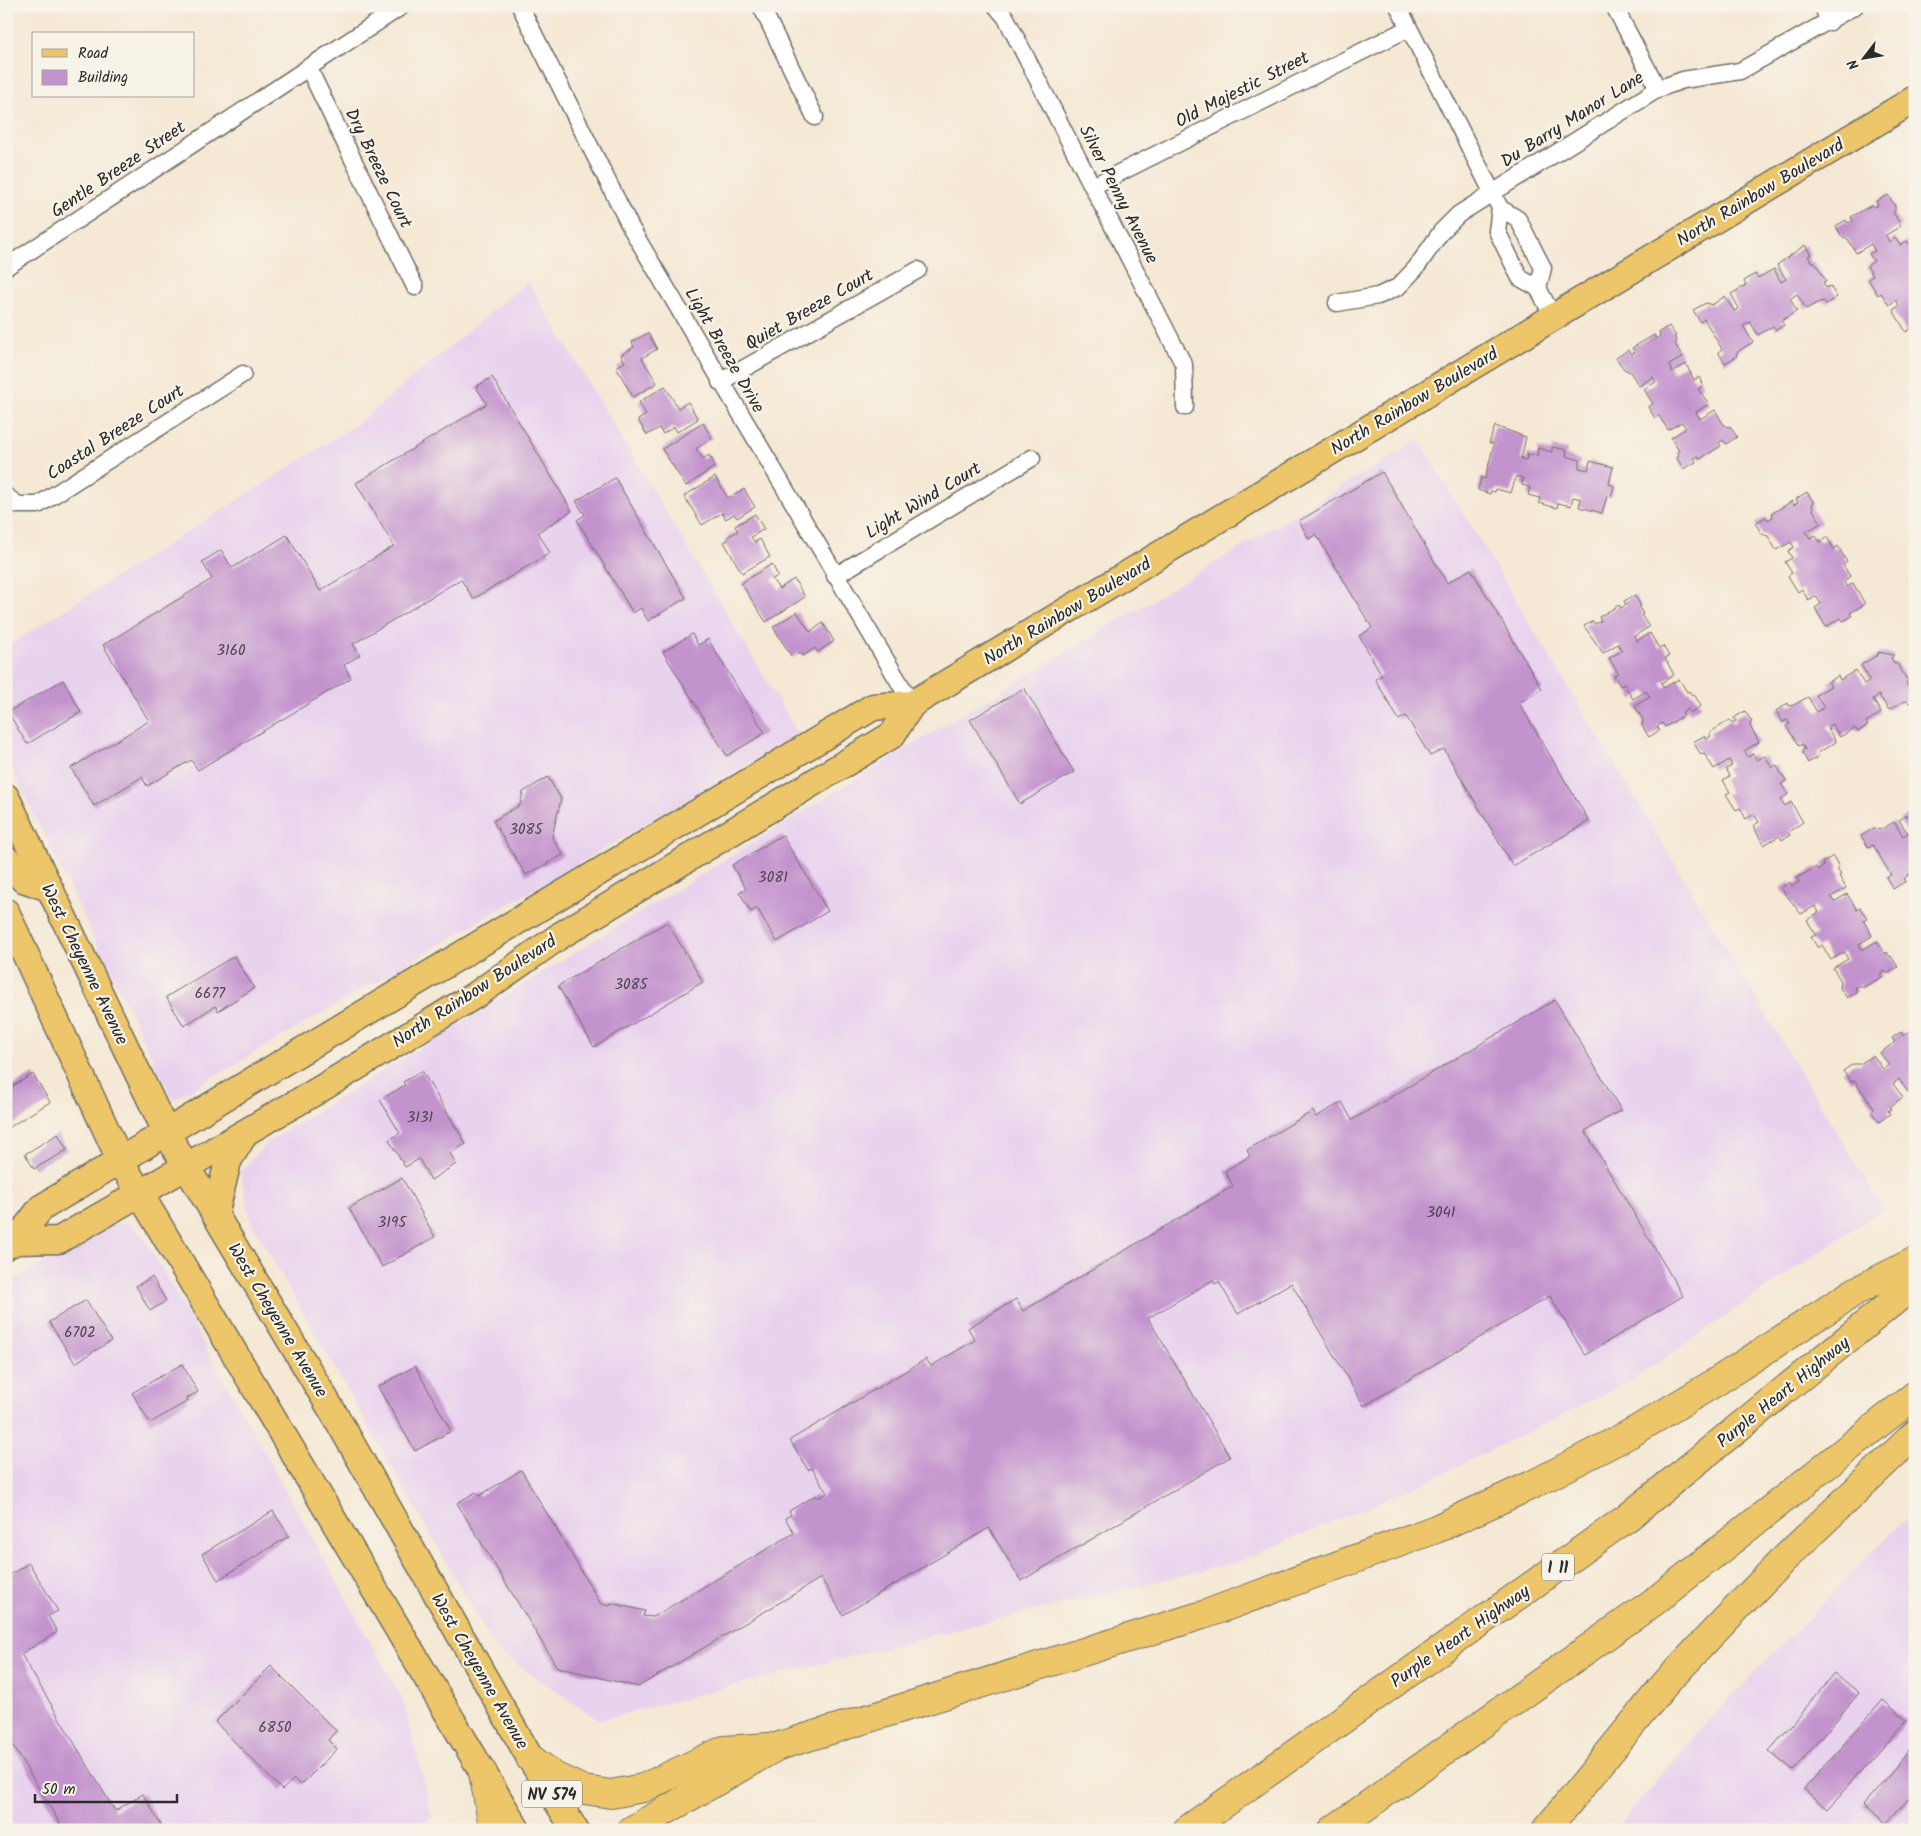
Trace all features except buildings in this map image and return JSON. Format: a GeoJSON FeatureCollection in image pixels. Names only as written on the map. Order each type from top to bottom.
{"type":"FeatureCollection","features":[{"type":"Feature","properties":{"kind":"highway"},"geometry":{"type":"LineString","coordinates":[[632,1830],[776,1747],[1206,1614],[1436,1529],[1534,1484],[1633,1432],[1716,1382],[1856,1291],[1915,1261]]}},
{"type":"Feature","properties":{"kind":"highway","name":"Purple Heart Highway"},"geometry":{"type":"LineString","coordinates":[[1187,1830],[1627,1518],[1915,1284]]}},
{"type":"Feature","properties":{"kind":"highway"},"geometry":{"type":"LineString","coordinates":[[1333,1830],[1656,1601],[1915,1395]]}},
{"type":"Feature","properties":{"kind":"highway"},"geometry":{"type":"LineString","coordinates":[[1546,1830],[1665,1684],[1781,1562],[1915,1434]]}},
{"type":"Feature","properties":{"kind":"highway"},"geometry":{"type":"LineString","coordinates":[[530,1758],[554,1776],[584,1790],[611,1794],[643,1788],[724,1750],[776,1747]]}},
{"type":"Feature","properties":{"kind":"highway"},"geometry":{"type":"LineString","coordinates":[[482,1773],[494,1830]]}},
{"type":"Feature","properties":{"kind":"main road","name":"North Rainbow Boulevard"},"geometry":{"type":"LineString","coordinates":[[11,1244],[59,1240],[245,1134],[477,994],[562,935],[680,861],[892,735],[912,704],[1915,99]]}},
{"type":"Feature","properties":{"kind":"main road","name":"North Rainbow Boulevard"},"geometry":{"type":"LineString","coordinates":[[11,1244],[41,1208],[167,1134],[873,707],[912,704]]}},
{"type":"Feature","properties":{"kind":"main road","name":"West Cheyenne Avenue"},"geometry":{"type":"LineString","coordinates":[[6,797],[167,1134],[340,1422],[530,1758],[575,1830]]}},
{"type":"Feature","properties":{"kind":"main road"},"geometry":{"type":"LineString","coordinates":[[666,833],[680,861]]}},
{"type":"Feature","properties":{"kind":"main road"},"geometry":{"type":"LineString","coordinates":[[6,859],[23,879],[49,888]]}},
{"type":"Feature","properties":{"kind":"main road"},"geometry":{"type":"LineString","coordinates":[[6,912],[120,1160],[482,1773]]}},
{"type":"Feature","properties":{"kind":"main road"},"geometry":{"type":"LineString","coordinates":[[215,1215],[228,1161],[245,1134]]}},
{"type":"Feature","properties":{"kind":"main road","name":"NV 574"},"geometry":{"type":"LineString","coordinates":[[482,1773],[516,1830]]}},
{"type":"Feature","properties":{"kind":"street","name":"Gentle Breeze Street"},"geometry":{"type":"LineString","coordinates":[[6,267],[402,6]]}},
{"type":"Feature","properties":{"kind":"street","name":"Light Breeze Drive"},"geometry":{"type":"LineString","coordinates":[[520,6],[631,228],[720,382],[912,704]]}},
{"type":"Feature","properties":{"kind":"street"},"geometry":{"type":"LineString","coordinates":[[761,6],[815,117]]}},
{"type":"Feature","properties":{"kind":"street","name":"Silver Penny Avenue"},"geometry":{"type":"LineString","coordinates":[[996,6],[1006,18],[1184,365],[1185,407]]}},
{"type":"Feature","properties":{"kind":"street"},"geometry":{"type":"LineString","coordinates":[[1398,6],[1500,208],[1518,219],[1543,268],[1538,288]]}},
{"type":"Feature","properties":{"kind":"street"},"geometry":{"type":"LineString","coordinates":[[1614,6],[1658,89]]}},
{"type":"Feature","properties":{"kind":"street"},"geometry":{"type":"LineString","coordinates":[[1822,6],[1830,22]]}},
{"type":"Feature","properties":{"kind":"street","name":"Du Barry Manor Lane"},"geometry":{"type":"LineString","coordinates":[[1337,303],[1378,296],[1398,287],[1416,268],[1441,232],[1459,214],[1658,89],[1683,80],[1740,71],[1830,22],[1855,6]]}},
{"type":"Feature","properties":{"kind":"street","name":"Old Majestic Street"},"geometry":{"type":"LineString","coordinates":[[1093,186],[1409,28]]}},
{"type":"Feature","properties":{"kind":"street","name":"Dry Breeze Court"},"geometry":{"type":"LineString","coordinates":[[308,67],[415,287]]}},
{"type":"Feature","properties":{"kind":"street"},"geometry":{"type":"LineString","coordinates":[[1500,208],[1497,230],[1520,278],[1538,288],[1554,317]]}},
{"type":"Feature","properties":{"kind":"street","name":"Quiet Breeze Court"},"geometry":{"type":"LineString","coordinates":[[720,382],[918,270]]}},
{"type":"Feature","properties":{"kind":"street","name":"Coastal Breeze Court"},"geometry":{"type":"LineString","coordinates":[[6,496],[18,505],[38,505],[243,374]]}},
{"type":"Feature","properties":{"kind":"street","name":"Light Wind Court"},"geometry":{"type":"LineString","coordinates":[[835,576],[1032,458]]}},
{"type":"Feature","properties":{"kind":"shaded area"},"geometry":{"type":"Polygon","coordinates":[[[528,281],[799,735],[173,1100],[6,757],[6,647],[356,425],[528,281]]]}},
{"type":"Feature","properties":{"kind":"shaded area"},"geometry":{"type":"Polygon","coordinates":[[[1419,440],[1883,1209],[1629,1382],[1422,1484],[1235,1563],[971,1626],[599,1720],[497,1651],[251,1222],[240,1172],[268,1142],[903,750],[1419,440]]]}},
{"type":"Feature","properties":{"kind":"shaded area"},"geometry":{"type":"Polygon","coordinates":[[[130,1223],[145,1239],[403,1700],[432,1816],[420,1830],[6,1830],[6,1285],[109,1224],[130,1223]]]}},
{"type":"Feature","properties":{"kind":"shaded area"},"geometry":{"type":"Polygon","coordinates":[[[1915,1509],[1915,1830],[1616,1830],[1694,1735],[1915,1509]]]}}]}
